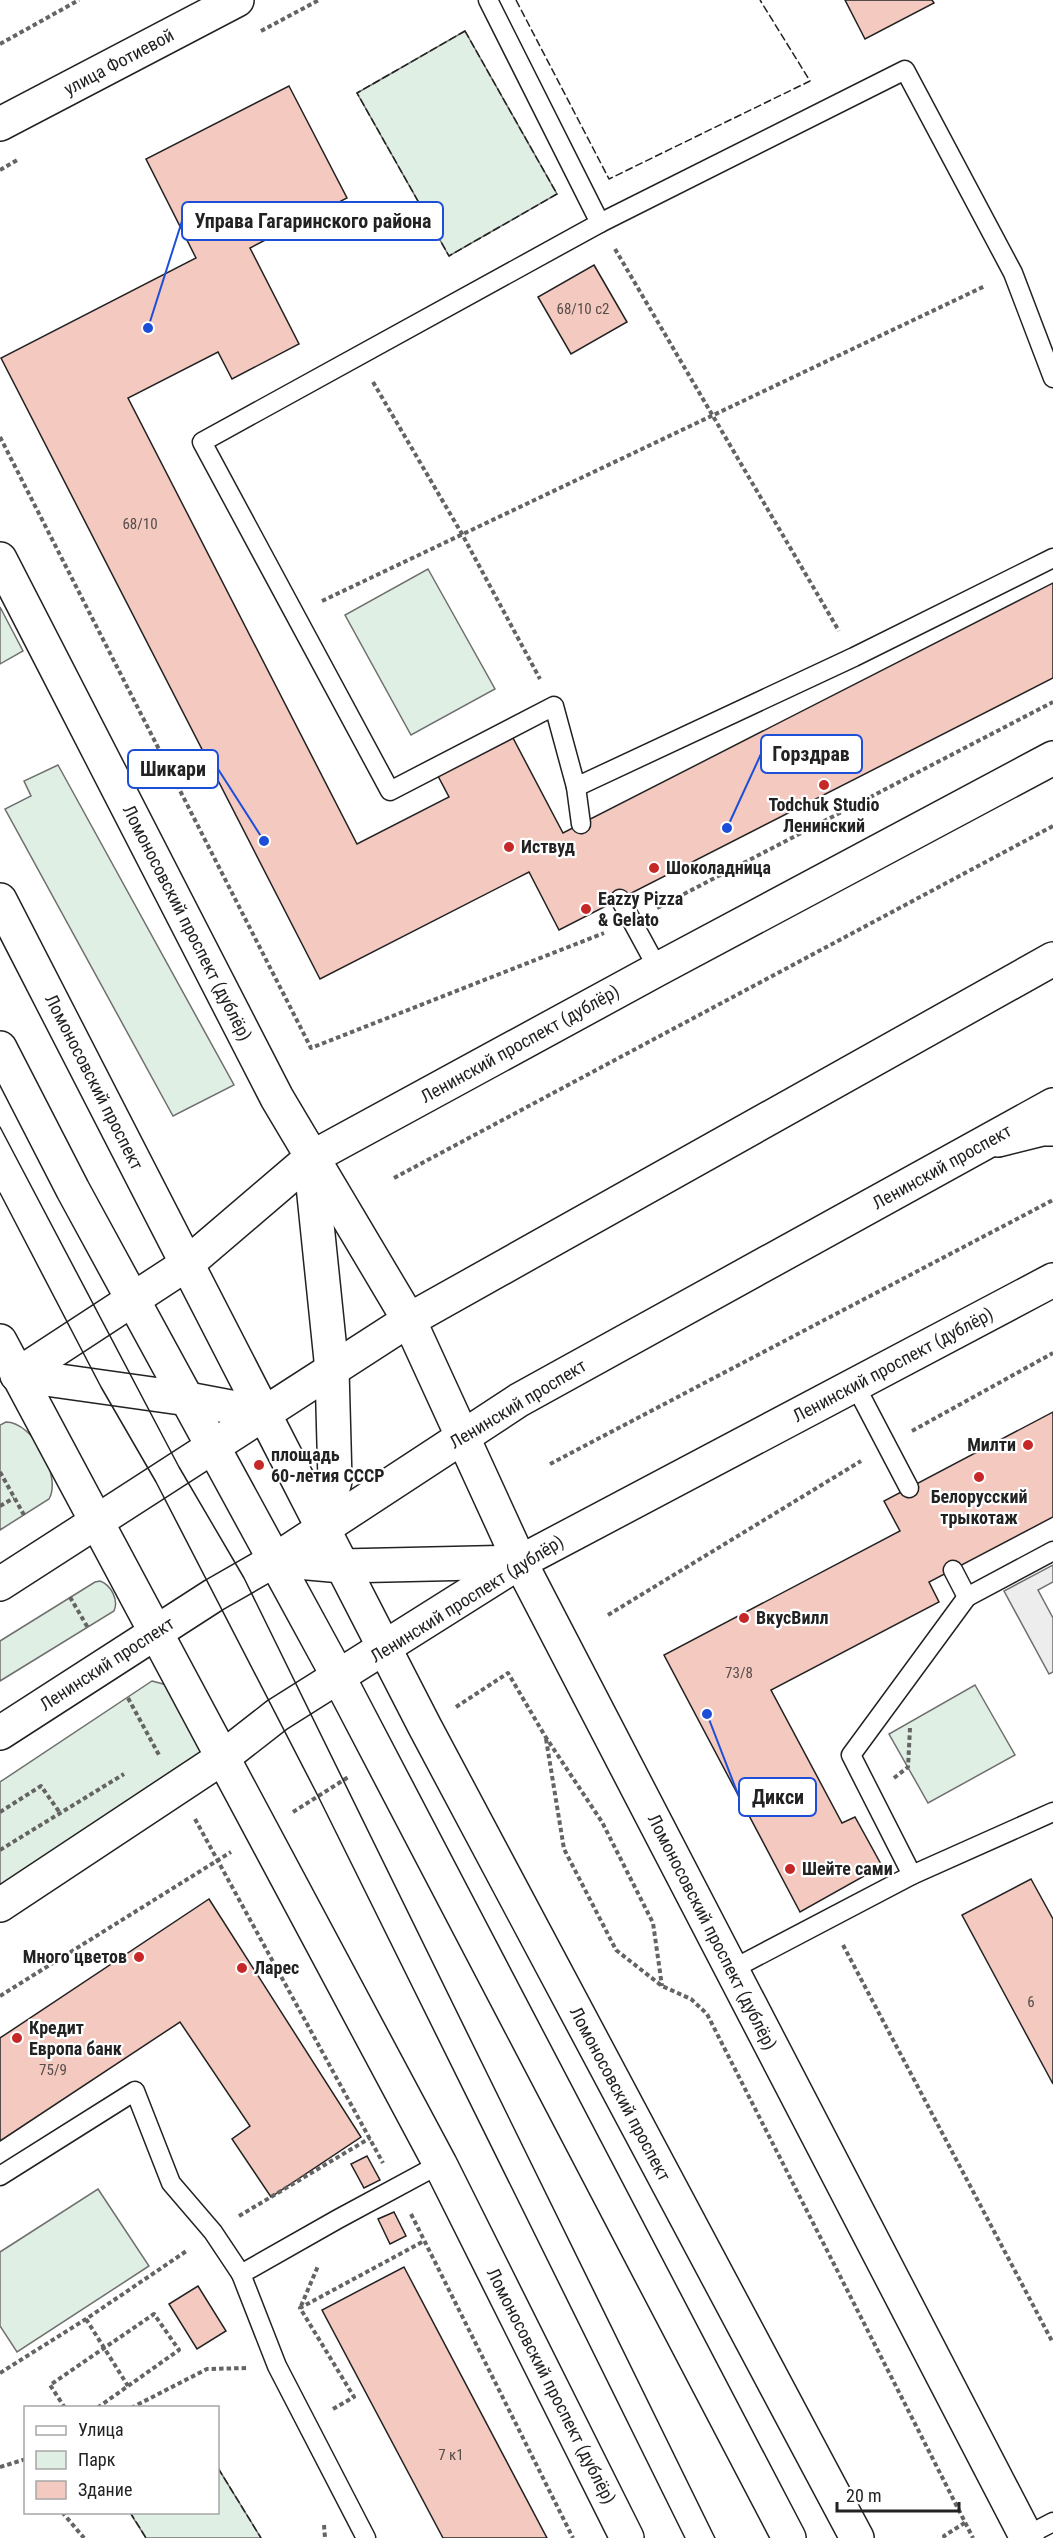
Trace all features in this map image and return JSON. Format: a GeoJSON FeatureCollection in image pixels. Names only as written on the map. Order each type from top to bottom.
{"type":"FeatureCollection","features":[{"type":"Feature","properties":{"kind":"street","name":"улица Фотиевой"},"geometry":{"type":"LineString","coordinates":[[0,124],[237,0]]}},
{"type":"Feature","properties":{"kind":"street","name":"Ломоносовский проспект (дублёр)"},"geometry":{"type":"LineString","coordinates":[[0,559],[277,1098],[311,1158]]}},
{"type":"Feature","properties":{"kind":"street","name":"Ленинский проспект (дублёр)"},"geometry":{"type":"LineString","coordinates":[[17,1375],[187,1264],[311,1158],[1053,758]]}},
{"type":"Feature","properties":{"kind":"street","name":"Ломоносовский проспект"},"geometry":{"type":"LineString","coordinates":[[0,900],[187,1264]]}},
{"type":"Feature","properties":{"kind":"street"},"geometry":{"type":"LineString","coordinates":[[0,1584],[410,1320],[1053,959]]}},
{"type":"Feature","properties":{"kind":"street"},"geometry":{"type":"LineString","coordinates":[[0,1048],[133,1300],[339,1678],[789,2538]]}},
{"type":"Feature","properties":{"kind":"street","name":"Ленинский проспект"},"geometry":{"type":"LineString","coordinates":[[0,1733],[155,1633],[275,1560],[519,1400],[1053,1105]]}},
{"type":"Feature","properties":{"kind":"street"},"geometry":{"type":"LineString","coordinates":[[985,1143],[1053,1129]]}},
{"type":"Feature","properties":{"kind":"street"},"geometry":{"type":"LineString","coordinates":[[311,1158],[410,1320]]}},
{"type":"Feature","properties":{"kind":"street"},"geometry":{"type":"LineString","coordinates":[[311,1158],[332,1370],[335,1481],[322,1528]]}},
{"type":"Feature","properties":{"kind":"street"},"geometry":{"type":"LineString","coordinates":[[187,1264],[384,1649]]}},
{"type":"Feature","properties":{"kind":"street","name":"Ленинский проспект (дублёр)"},"geometry":{"type":"LineString","coordinates":[[0,1905],[222,1758],[277,1715],[520,1562],[1053,1280]]}},
{"type":"Feature","properties":{"kind":"street","name":"Ломоносовский проспект (дублёр)"},"geometry":{"type":"LineString","coordinates":[[410,1320],[520,1562],[731,1970],[1035,2532]]}},
{"type":"Feature","properties":{"kind":"street"},"geometry":{"type":"LineString","coordinates":[[0,1341],[222,1758]]}},
{"type":"Feature","properties":{"kind":"street"},"geometry":{"type":"LineString","coordinates":[[17,1375],[188,1399],[263,1413]]}},
{"type":"Feature","properties":{"kind":"street"},"geometry":{"type":"LineString","coordinates":[[275,1560],[342,1566],[520,1562]]}},
{"type":"Feature","properties":{"kind":"street","name":"Ломоносовский проспект"},"geometry":{"type":"LineString","coordinates":[[384,1649],[857,2538]]}},
{"type":"Feature","properties":{"kind":"street","name":"Ломоносовский проспект (дублёр)"},"geometry":{"type":"LineString","coordinates":[[222,1758],[440,2164],[627,2538]]}},
{"type":"Feature","properties":{"kind":"lane"},"geometry":{"type":"LineString","coordinates":[[488,0],[600,223]]}},
{"type":"Feature","properties":{"kind":"lane"},"geometry":{"type":"LineString","coordinates":[[581,824],[576,787],[554,706],[390,791],[202,442],[600,223],[905,70],[1013,273],[1053,378]]}},
{"type":"Feature","properties":{"kind":"lane"},"geometry":{"type":"LineString","coordinates":[[576,787],[854,657],[1053,558]]}},
{"type":"Feature","properties":{"kind":"lane"},"geometry":{"type":"LineString","coordinates":[[620,899],[658,969]]}},
{"type":"Feature","properties":{"kind":"lane"},"geometry":{"type":"LineString","coordinates":[[855,1385],[909,1488]]}},
{"type":"Feature","properties":{"kind":"lane"},"geometry":{"type":"LineString","coordinates":[[912,1875],[850,1755],[967,1597],[1053,1551]]}},
{"type":"Feature","properties":{"kind":"lane"},"geometry":{"type":"LineString","coordinates":[[953,1570],[967,1597]]}},
{"type":"Feature","properties":{"kind":"lane"},"geometry":{"type":"LineString","coordinates":[[731,1970],[912,1875],[1053,1812]]}},
{"type":"Feature","properties":{"kind":"lane"},"geometry":{"type":"LineString","coordinates":[[0,2176],[135,2091],[171,2183],[213,2232],[241,2274],[277,2366],[366,2538]]}},
{"type":"Feature","properties":{"kind":"lane"},"geometry":{"type":"LineString","coordinates":[[241,2274],[440,2164]]}},
{"type":"Feature","properties":{"kind":"path"},"geometry":{"type":"LineString","coordinates":[[0,44],[79,0]]}},
{"type":"Feature","properties":{"kind":"path"},"geometry":{"type":"LineString","coordinates":[[600,223],[854,657]]}},
{"type":"Feature","properties":{"kind":"path"},"geometry":{"type":"LineString","coordinates":[[294,614],[1013,273]]}},
{"type":"Feature","properties":{"kind":"path"},"geometry":{"type":"LineString","coordinates":[[358,356],[462,534],[554,706]]}},
{"type":"Feature","properties":{"kind":"path"},"geometry":{"type":"LineString","coordinates":[[0,437],[311,1048],[633,920],[1053,702]]}},
{"type":"Feature","properties":{"kind":"path"},"geometry":{"type":"LineString","coordinates":[[394,1178],[1053,826]]}},
{"type":"Feature","properties":{"kind":"path"},"geometry":{"type":"LineString","coordinates":[[550,1464],[1053,1200]]}},
{"type":"Feature","properties":{"kind":"path"},"geometry":{"type":"LineString","coordinates":[[608,1615],[886,1445],[1053,1353]]}},
{"type":"Feature","properties":{"kind":"path"},"geometry":{"type":"LineString","coordinates":[[0,1472],[24,1515]]}},
{"type":"Feature","properties":{"kind":"path"},"geometry":{"type":"LineString","coordinates":[[0,1506],[14,1498]]}},
{"type":"Feature","properties":{"kind":"path"},"geometry":{"type":"LineString","coordinates":[[70,1598],[88,1628]]}},
{"type":"Feature","properties":{"kind":"path"},"geometry":{"type":"LineString","coordinates":[[508,1673],[545,1736],[602,1822],[653,1923],[662,1986]]}},
{"type":"Feature","properties":{"kind":"path"},"geometry":{"type":"LineString","coordinates":[[872,1797],[908,1767],[910,1721],[893,1697]]}},
{"type":"Feature","properties":{"kind":"path"},"geometry":{"type":"LineString","coordinates":[[128,1698],[397,2188],[573,2538]]}},
{"type":"Feature","properties":{"kind":"path"},"geometry":{"type":"LineString","coordinates":[[545,1736],[564,1849],[616,1950],[662,1986],[691,1999],[707,2014],[974,2538]]}},
{"type":"Feature","properties":{"kind":"path"},"geometry":{"type":"LineString","coordinates":[[148,1760],[158,1754]]}},
{"type":"Feature","properties":{"kind":"path"},"geometry":{"type":"LineString","coordinates":[[0,1850],[128,1772]]}},
{"type":"Feature","properties":{"kind":"path"},"geometry":{"type":"LineString","coordinates":[[0,1812],[41,1786],[60,1813]]}},
{"type":"Feature","properties":{"kind":"path"},"geometry":{"type":"LineString","coordinates":[[0,1996],[217,1861]]}},
{"type":"Feature","properties":{"kind":"path"},"geometry":{"type":"LineString","coordinates":[[829,1918],[1053,2343]]}},
{"type":"Feature","properties":{"kind":"path"},"geometry":{"type":"LineString","coordinates":[[0,2373],[86,2319],[213,2232],[370,2138]]}},
{"type":"Feature","properties":{"kind":"path"},"geometry":{"type":"LineString","coordinates":[[306,2425],[354,2397],[300,2308],[424,2241]]}},
{"type":"Feature","properties":{"kind":"path"},"geometry":{"type":"LineString","coordinates":[[64,2406],[50,2385],[154,2314],[179,2350],[100,2406]]}},
{"type":"Feature","properties":{"kind":"path"},"geometry":{"type":"LineString","coordinates":[[86,2319],[128,2386]]}},
{"type":"Feature","properties":{"kind":"path"},"geometry":{"type":"LineString","coordinates":[[135,2406],[207,2369],[277,2366]]}},
{"type":"Feature","properties":{"kind":"path"},"geometry":{"type":"LineString","coordinates":[[0,2468],[24,2460]]}},
{"type":"Feature","properties":{"kind":"path"},"geometry":{"type":"LineString","coordinates":[[64,2514],[84,2538]]}},
{"type":"Feature","properties":{"kind":"path"},"geometry":{"type":"LineString","coordinates":[[945,2538],[944,2536],[966,2522]]}},
{"type":"Feature","properties":{"kind":"green space"},"geometry":{"type":"Polygon","coordinates":[[[465,31],[557,194],[449,256],[357,93],[465,31]]]}},
{"type":"Feature","properties":{"kind":"green space"},"geometry":{"type":"Polygon","coordinates":[[[428,569],[495,689],[411,735],[345,615],[428,569]]]}},
{"type":"Feature","properties":{"kind":"green space"},"geometry":{"type":"Polygon","coordinates":[[[0,607],[23,651],[0,664],[0,607]]]}},
{"type":"Feature","properties":{"kind":"green space"},"geometry":{"type":"Polygon","coordinates":[[[58,765],[234,1085],[173,1116],[5,809],[31,796],[24,781],[58,765]]]}},
{"type":"Feature","properties":{"kind":"green space"},"geometry":{"type":"Polygon","coordinates":[[[6,1422],[16,1424],[35,1440],[48,1465],[52,1477],[52,1489],[49,1499],[0,1530],[0,1425],[6,1422]]]}},
{"type":"Feature","properties":{"kind":"green space"},"geometry":{"type":"Polygon","coordinates":[[[100,1581],[113,1593],[114,1611],[0,1681],[0,1641],[100,1581]]]}},
{"type":"Feature","properties":{"kind":"green space"},"geometry":{"type":"Polygon","coordinates":[[[152,1681],[178,1688],[204,1754],[0,1885],[0,1782],[152,1681]]]}},
{"type":"Feature","properties":{"kind":"green space"},"geometry":{"type":"Polygon","coordinates":[[[975,1685],[1015,1755],[928,1803],[889,1734],[975,1685]]]}},
{"type":"Feature","properties":{"kind":"green space"},"geometry":{"type":"Polygon","coordinates":[[[98,2189],[149,2266],[17,2352],[0,2326],[0,2252],[98,2189]]]}},
{"type":"Feature","properties":{"kind":"green space"},"geometry":{"type":"Polygon","coordinates":[[[219,2470],[261,2538],[146,2538],[131,2514],[219,2514],[219,2470]]]}},
{"type":"Feature","properties":{"kind":"shaded area"},"geometry":{"type":"Polygon","coordinates":[[[1053,1565],[1053,1582],[1038,1590],[1053,1618],[1053,1672],[1049,1674],[1004,1591],[1053,1565]]]}},
{"type":"Feature","properties":{"kind":"building"},"geometry":{"type":"Polygon","coordinates":[[[845,0],[932,0],[934,3],[865,39],[845,0]]]}},
{"type":"Feature","properties":{"kind":"building"},"geometry":{"type":"Polygon","coordinates":[[[289,86],[347,198],[250,248],[299,344],[232,379],[218,352],[128,398],[357,844],[449,797],[438,776],[513,738],[563,833],[1053,583],[1053,678],[559,930],[529,872],[320,979],[1,358],[196,258],[146,159],[289,86]]]}},
{"type":"Feature","properties":{"kind":"building"},"geometry":{"type":"Polygon","coordinates":[[[594,265],[627,322],[571,354],[538,297],[594,265]]]}},
{"type":"Feature","properties":{"kind":"building"},"geometry":{"type":"Polygon","coordinates":[[[1053,1412],[1053,1517],[929,1582],[939,1602],[771,1690],[842,1823],[855,1817],[882,1866],[800,1912],[664,1655],[900,1531],[884,1501],[1053,1412]]]}},
{"type":"Feature","properties":{"kind":"building"},"geometry":{"type":"Polygon","coordinates":[[[1031,1879],[1053,1919],[1053,2084],[962,1915],[1031,1879]]]}},
{"type":"Feature","properties":{"kind":"building"},"geometry":{"type":"Polygon","coordinates":[[[209,1899],[361,2137],[271,2197],[232,2139],[250,2126],[180,2022],[0,2141],[0,2038],[209,1899]]]}},
{"type":"Feature","properties":{"kind":"building"},"geometry":{"type":"Polygon","coordinates":[[[367,2156],[380,2180],[364,2188],[351,2164],[367,2156]]]}},
{"type":"Feature","properties":{"kind":"building"},"geometry":{"type":"Polygon","coordinates":[[[394,2212],[406,2236],[390,2244],[378,2219],[394,2212]]]}},
{"type":"Feature","properties":{"kind":"building"},"geometry":{"type":"Polygon","coordinates":[[[404,2267],[547,2538],[443,2538],[322,2310],[404,2267]]]}},
{"type":"Feature","properties":{"kind":"building"},"geometry":{"type":"Polygon","coordinates":[[[198,2286],[226,2331],[197,2349],[169,2304],[198,2286]]]}},
{"type":"Feature","properties":{"kind":"tram line"},"geometry":{"type":"LineString","coordinates":[[0,1127],[179,1467],[244,1578],[715,2538]]}},
{"type":"Feature","properties":{"kind":"tram line"},"geometry":{"type":"LineString","coordinates":[[0,1193],[101,1387],[156,1482],[318,1796],[685,2538]]}},
{"type":"Feature","properties":{"kind":"fence"},"geometry":{"type":"LineString","coordinates":[[516,0],[609,179],[810,81],[760,0]]}},
{"type":"Feature","properties":{"kind":"fence"},"geometry":{"type":"LineString","coordinates":[[465,31],[557,194],[449,256],[357,93],[465,31]]}},
{"type":"Feature","properties":{"kind":"fence"},"geometry":{"type":"LineString","coordinates":[[219,2470],[261,2538]]}},
{"type":"Feature","properties":{"kind":"fence"},"geometry":{"type":"LineString","coordinates":[[131,2514],[146,2538]]}},
{"type":"Feature","properties":{"kind":"place","name":"Управа Гагаринского района"},"geometry":{"type":"Point","coordinates":[148,328]}},
{"type":"Feature","properties":{"kind":"place","name":"Todchuk Studio Ленинский"},"geometry":{"type":"Point","coordinates":[824,785]}},
{"type":"Feature","properties":{"kind":"place","name":"Горздрав"},"geometry":{"type":"Point","coordinates":[727,828]}},
{"type":"Feature","properties":{"kind":"place","name":"Шикари"},"geometry":{"type":"Point","coordinates":[264,841]}},
{"type":"Feature","properties":{"kind":"place","name":"Иствуд"},"geometry":{"type":"Point","coordinates":[509,847]}},
{"type":"Feature","properties":{"kind":"place","name":"Шоколадница"},"geometry":{"type":"Point","coordinates":[654,868]}},
{"type":"Feature","properties":{"kind":"place","name":"Eazzy Pizza & Gelato"},"geometry":{"type":"Point","coordinates":[586,909]}},
{"type":"Feature","properties":{"kind":"place","name":"Милти"},"geometry":{"type":"Point","coordinates":[1028,1445]}},
{"type":"Feature","properties":{"kind":"place","name":"площадь 60-летия СССР"},"geometry":{"type":"Point","coordinates":[259,1465]}},
{"type":"Feature","properties":{"kind":"place","name":"Белорусский трыкотаж"},"geometry":{"type":"Point","coordinates":[979,1477]}},
{"type":"Feature","properties":{"kind":"place","name":"ВкусВилл"},"geometry":{"type":"Point","coordinates":[744,1618]}},
{"type":"Feature","properties":{"kind":"place","name":"Дикси"},"geometry":{"type":"Point","coordinates":[707,1714]}},
{"type":"Feature","properties":{"kind":"place","name":"Шейте сами"},"geometry":{"type":"Point","coordinates":[790,1869]}},
{"type":"Feature","properties":{"kind":"place","name":"Много цветов"},"geometry":{"type":"Point","coordinates":[139,1957]}},
{"type":"Feature","properties":{"kind":"place","name":"Ларес"},"geometry":{"type":"Point","coordinates":[242,1968]}},
{"type":"Feature","properties":{"kind":"place","name":"Кредит Европа банк"},"geometry":{"type":"Point","coordinates":[17,2038]}}]}
